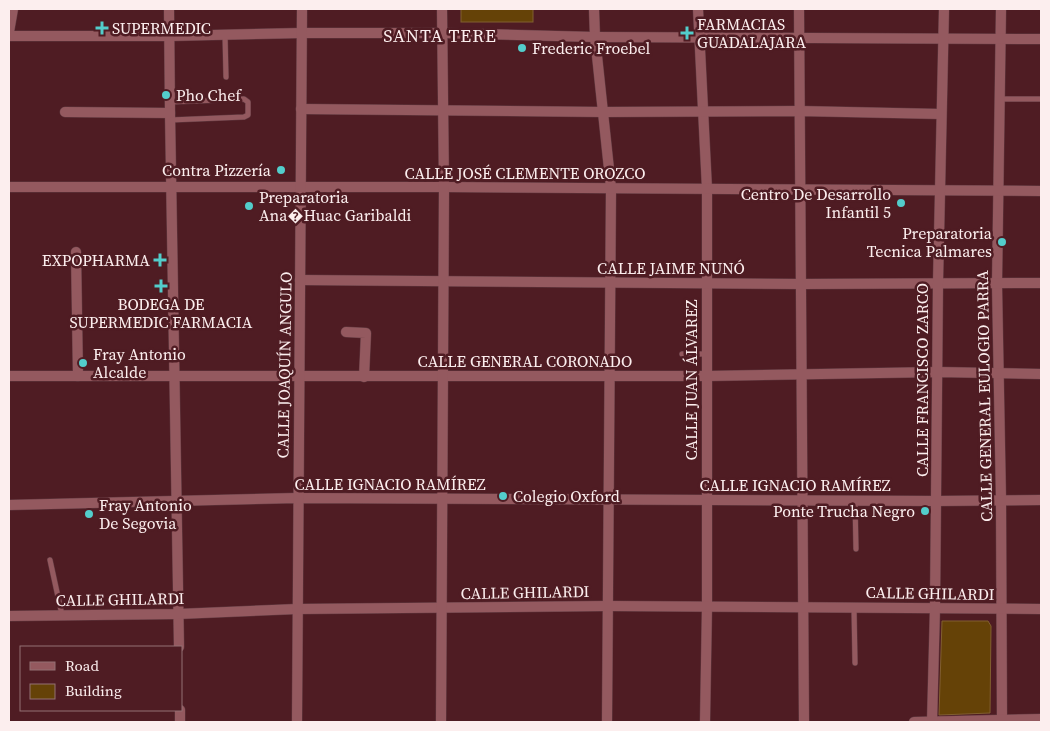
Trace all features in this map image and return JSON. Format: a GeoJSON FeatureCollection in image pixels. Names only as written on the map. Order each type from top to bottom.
{"type":"FeatureCollection","features":[{"type":"Feature","properties":{"kind":"street"},"geometry":{"type":"LineString","coordinates":[[9,32],[13,9]]}},
{"type":"Feature","properties":{"kind":"street"},"geometry":{"type":"LineString","coordinates":[[169,9],[179,646]]}},
{"type":"Feature","properties":{"kind":"street","name":"CALLE JOAQUÍN ANGULO"},"geometry":{"type":"LineString","coordinates":[[297,722],[297,498],[302,9]]}},
{"type":"Feature","properties":{"kind":"street"},"geometry":{"type":"LineString","coordinates":[[440,722],[444,187],[442,9]]}},
{"type":"Feature","properties":{"kind":"street"},"geometry":{"type":"LineString","coordinates":[[594,9],[595,38],[610,188],[607,722]]}},
{"type":"Feature","properties":{"kind":"street","name":"CALLE JUAN ÁLVAREZ"},"geometry":{"type":"LineString","coordinates":[[698,9],[707,189],[707,606],[705,722]]}},
{"type":"Feature","properties":{"kind":"street"},"geometry":{"type":"LineString","coordinates":[[800,9],[799,111],[802,284],[804,722]]}},
{"type":"Feature","properties":{"kind":"street","name":"CALLE FRANCISCO ZARCO"},"geometry":{"type":"LineString","coordinates":[[932,722],[944,9]]}},
{"type":"Feature","properties":{"kind":"street","name":"CALLE GENERAL EULOGIO PARRA"},"geometry":{"type":"LineString","coordinates":[[1001,9],[997,284],[1001,500],[1002,721]]}},
{"type":"Feature","properties":{"kind":"street"},"geometry":{"type":"LineString","coordinates":[[9,36],[443,33],[595,38],[1041,39]]}},
{"type":"Feature","properties":{"kind":"street"},"geometry":{"type":"LineString","coordinates":[[301,109],[602,112],[799,111],[941,114]]}},
{"type":"Feature","properties":{"kind":"street"},"geometry":{"type":"LineString","coordinates":[[65,112],[170,112]]}},
{"type":"Feature","properties":{"kind":"street","name":"CALLE JOSÉ CLEMENTE OROZCO"},"geometry":{"type":"LineString","coordinates":[[9,187],[444,187],[1041,191]]}},
{"type":"Feature","properties":{"kind":"street"},"geometry":{"type":"LineString","coordinates":[[76,252],[78,376]]}},
{"type":"Feature","properties":{"kind":"street","name":"CALLE JAIME NUNÓ"},"geometry":{"type":"LineString","coordinates":[[300,280],[802,284],[1041,283]]}},
{"type":"Feature","properties":{"kind":"street"},"geometry":{"type":"LineString","coordinates":[[346,332],[366,334],[364,376]]}},
{"type":"Feature","properties":{"kind":"street","name":"CALLE GENERAL CORONADO"},"geometry":{"type":"LineString","coordinates":[[9,376],[802,376],[938,372],[1041,374]]}},
{"type":"Feature","properties":{"kind":"street","name":"CALLE IGNACIO RAMÍREZ"},"geometry":{"type":"LineString","coordinates":[[9,505],[297,498],[1041,500]]}},
{"type":"Feature","properties":{"kind":"street","name":"CALLE GHILARDI"},"geometry":{"type":"LineString","coordinates":[[9,616],[178,614],[297,609],[608,606],[1041,609]]}},
{"type":"Feature","properties":{"kind":"street"},"geometry":{"type":"LineString","coordinates":[[914,722],[1041,719]]}},
{"type":"Feature","properties":{"kind":"lane"},"geometry":{"type":"LineString","coordinates":[[225,34],[226,77]]}},
{"type":"Feature","properties":{"kind":"lane"},"geometry":{"type":"LineString","coordinates":[[244,99],[248,102],[246,117],[170,112],[244,99]]}},
{"type":"Feature","properties":{"kind":"lane"},"geometry":{"type":"LineString","coordinates":[[1000,99],[1041,99]]}},
{"type":"Feature","properties":{"kind":"lane"},"geometry":{"type":"LineString","coordinates":[[682,354],[707,354]]}},
{"type":"Feature","properties":{"kind":"lane"},"geometry":{"type":"LineString","coordinates":[[855,501],[856,548]]}},
{"type":"Feature","properties":{"kind":"lane"},"geometry":{"type":"LineString","coordinates":[[50,560],[62,615]]}},
{"type":"Feature","properties":{"kind":"lane"},"geometry":{"type":"LineString","coordinates":[[854,607],[855,664]]}},
{"type":"Feature","properties":{"kind":"building"},"geometry":{"type":"Polygon","coordinates":[[[461,9],[533,9],[533,22],[461,22],[461,9]]]}},
{"type":"Feature","properties":{"kind":"building"},"geometry":{"type":"Polygon","coordinates":[[[942,621],[988,621],[991,626],[990,713],[939,715],[942,621]]]}},
{"type":"Feature","properties":{"kind":"place","name":"SUPERMEDIC"},"geometry":{"type":"Point","coordinates":[102,28]}},
{"type":"Feature","properties":{"kind":"place","name":"FARMACIAS GUADALAJARA"},"geometry":{"type":"Point","coordinates":[687,33]}},
{"type":"Feature","properties":{"kind":"place","name":"Frederic Froebel"},"geometry":{"type":"Point","coordinates":[522,48]}},
{"type":"Feature","properties":{"kind":"place","name":"Pho Chef"},"geometry":{"type":"Point","coordinates":[166,95]}},
{"type":"Feature","properties":{"kind":"place","name":"Contra Pizzería"},"geometry":{"type":"Point","coordinates":[281,170]}},
{"type":"Feature","properties":{"kind":"place","name":"Centro De Desarrollo Infantil 5"},"geometry":{"type":"Point","coordinates":[901,203]}},
{"type":"Feature","properties":{"kind":"place","name":"Preparatoria Ana�Huac Garibaldi"},"geometry":{"type":"Point","coordinates":[249,206]}},
{"type":"Feature","properties":{"kind":"place","name":"Preparatoria Tecnica Palmares"},"geometry":{"type":"Point","coordinates":[1002,242]}},
{"type":"Feature","properties":{"kind":"place","name":"EXPOPHARMA"},"geometry":{"type":"Point","coordinates":[160,260]}},
{"type":"Feature","properties":{"kind":"place","name":"BODEGA DE SUPERMEDIC FARMACIA"},"geometry":{"type":"Point","coordinates":[161,286]}},
{"type":"Feature","properties":{"kind":"place","name":"Fray Antonio Alcalde"},"geometry":{"type":"Point","coordinates":[83,363]}},
{"type":"Feature","properties":{"kind":"place","name":"Colegio Oxford"},"geometry":{"type":"Point","coordinates":[503,496]}},
{"type":"Feature","properties":{"kind":"place","name":"Ponte Trucha Negro"},"geometry":{"type":"Point","coordinates":[925,511]}},
{"type":"Feature","properties":{"kind":"place","name":"Fray Antonio De Segovia"},"geometry":{"type":"Point","coordinates":[89,514]}},
{"type":"Feature","properties":{"kind":"district","name":"SANTA TERE"},"geometry":{"type":"Point","coordinates":[440,36]}}]}
